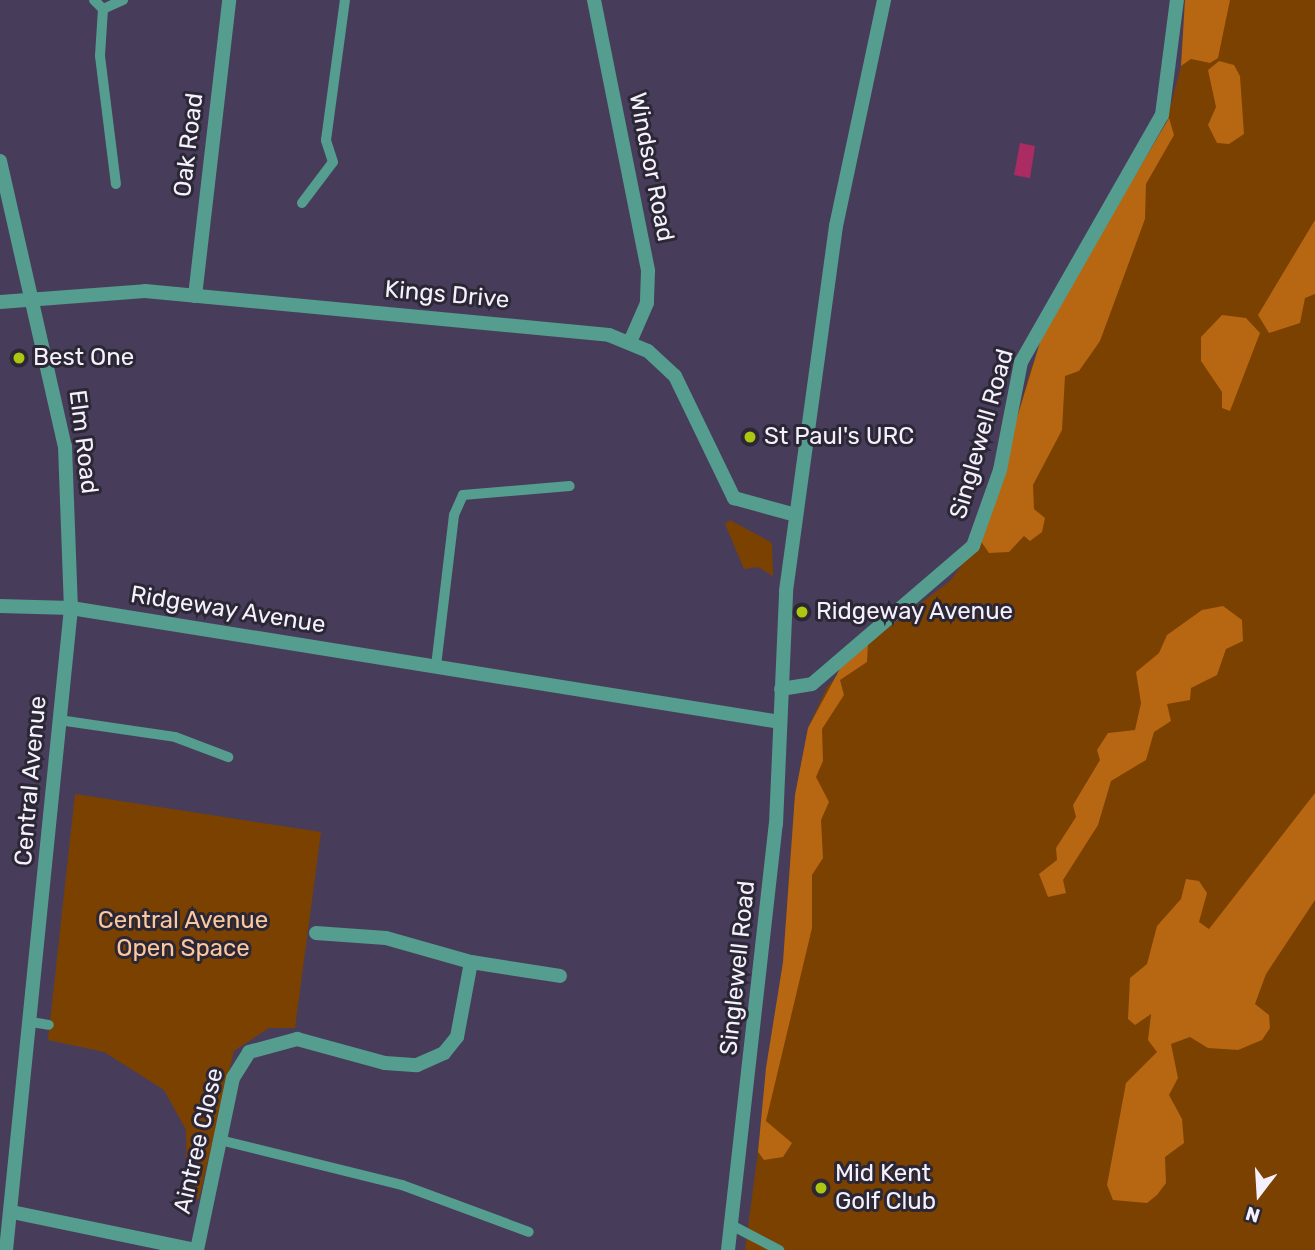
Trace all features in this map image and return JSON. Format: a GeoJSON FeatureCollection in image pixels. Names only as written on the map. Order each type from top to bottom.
{"type":"FeatureCollection","features":[{"type":"Feature","properties":{"kind":"street","name":"Oak Road"},"geometry":{"type":"LineString","coordinates":[[195,296],[229,0]]}},
{"type":"Feature","properties":{"kind":"street","name":"Windsor Road"},"geometry":{"type":"LineString","coordinates":[[594,0],[649,277],[647,303],[630,342]]}},
{"type":"Feature","properties":{"kind":"street","name":"Singlewell Road"},"geometry":{"type":"LineString","coordinates":[[728,1250],[735,1227],[776,824],[781,689],[796,515],[841,197],[884,0]]}},
{"type":"Feature","properties":{"kind":"street","name":"Singlewell Road"},"geometry":{"type":"LineString","coordinates":[[781,689],[812,684],[973,546],[1000,470],[1021,362],[1162,114],[1177,0]]}},
{"type":"Feature","properties":{"kind":"street","name":"Elm Road"},"geometry":{"type":"LineString","coordinates":[[0,162],[34,299],[65,446],[71,608]]}},
{"type":"Feature","properties":{"kind":"street","name":"Kings Drive"},"geometry":{"type":"LineString","coordinates":[[0,302],[121,291],[575,329],[630,342],[677,378],[734,498],[796,515]]}},
{"type":"Feature","properties":{"kind":"street","name":"Ridgeway Avenue"},"geometry":{"type":"LineString","coordinates":[[0,606],[71,608],[780,722]]}},
{"type":"Feature","properties":{"kind":"street","name":"Central Avenue"},"geometry":{"type":"LineString","coordinates":[[6,1250],[12,1212],[71,608]]}},
{"type":"Feature","properties":{"kind":"street"},"geometry":{"type":"LineString","coordinates":[[316,933],[386,938],[471,962],[560,976]]}},
{"type":"Feature","properties":{"kind":"street","name":"Aintree Close"},"geometry":{"type":"LineString","coordinates":[[197,1250],[233,1078],[262,1044],[318,1042],[403,1067],[444,1053],[457,1037],[471,962]]}},
{"type":"Feature","properties":{"kind":"street"},"geometry":{"type":"LineString","coordinates":[[12,1212],[197,1250]]}},
{"type":"Feature","properties":{"kind":"lane"},"geometry":{"type":"LineString","coordinates":[[94,0],[103,9],[100,56],[116,184]]}},
{"type":"Feature","properties":{"kind":"lane"},"geometry":{"type":"LineString","coordinates":[[103,9],[123,0]]}},
{"type":"Feature","properties":{"kind":"lane"},"geometry":{"type":"LineString","coordinates":[[302,203],[333,162],[326,140],[345,0]]}},
{"type":"Feature","properties":{"kind":"lane"},"geometry":{"type":"LineString","coordinates":[[436,666],[454,515],[463,495],[570,486]]}},
{"type":"Feature","properties":{"kind":"lane"},"geometry":{"type":"LineString","coordinates":[[59,720],[175,737],[228,757]]}},
{"type":"Feature","properties":{"kind":"lane"},"geometry":{"type":"LineString","coordinates":[[31,1022],[49,1025]]}},
{"type":"Feature","properties":{"kind":"lane"},"geometry":{"type":"LineString","coordinates":[[220,1140],[402,1185],[529,1232]]}},
{"type":"Feature","properties":{"kind":"lane"},"geometry":{"type":"LineString","coordinates":[[735,1227],[779,1250]]}},
{"type":"Feature","properties":{"kind":"green space","name":"Mid Kent Golf Club"},"geometry":{"type":"Polygon","coordinates":[[[1185,0],[1315,0],[1315,1250],[745,1250],[783,962],[795,795],[808,728],[827,687],[868,643],[950,581],[980,540],[1032,366],[1164,131],[1181,66],[1185,0]]]}},
{"type":"Feature","properties":{"kind":"green space"},"geometry":{"type":"Polygon","coordinates":[[[730,520],[772,543],[773,576],[758,567],[744,569],[725,524],[730,520]]]}},
{"type":"Feature","properties":{"kind":"green space","name":"Central Avenue Open Space"},"geometry":{"type":"Polygon","coordinates":[[[75,794],[321,832],[295,1028],[269,1028],[234,1051],[199,1199],[187,1197],[186,1130],[164,1090],[104,1052],[48,1040],[75,794]]]}},
{"type":"Feature","properties":{"kind":"shaded area"},"geometry":{"type":"Polygon","coordinates":[[[1185,0],[1230,0],[1218,58],[1210,63],[1191,59],[1181,66],[1185,0]]]}},
{"type":"Feature","properties":{"kind":"shaded area"},"geometry":{"type":"Polygon","coordinates":[[[1219,61],[1234,65],[1240,76],[1244,134],[1229,144],[1217,143],[1208,125],[1216,107],[1208,70],[1219,61]]]}},
{"type":"Feature","properties":{"kind":"shaded area"},"geometry":{"type":"Polygon","coordinates":[[[1169,118],[1174,135],[1146,184],[1145,219],[1100,341],[1079,371],[1065,376],[1062,430],[1033,485],[1034,509],[1045,518],[1042,532],[1030,541],[1024,536],[1009,552],[989,553],[980,540],[1044,329],[1169,118]]]}},
{"type":"Feature","properties":{"kind":"shaded area"},"geometry":{"type":"Polygon","coordinates":[[[1020,143],[1035,146],[1030,178],[1014,175],[1020,143]]]}},
{"type":"Feature","properties":{"kind":"shaded area"},"geometry":{"type":"Polygon","coordinates":[[[1315,220],[1315,294],[1305,298],[1300,323],[1269,333],[1258,315],[1315,220]]]}},
{"type":"Feature","properties":{"kind":"shaded area"},"geometry":{"type":"Polygon","coordinates":[[[1222,315],[1246,318],[1260,333],[1230,411],[1222,408],[1222,392],[1201,361],[1201,337],[1222,315]]]}},
{"type":"Feature","properties":{"kind":"shaded area"},"geometry":{"type":"Polygon","coordinates":[[[1223,606],[1242,620],[1243,641],[1226,649],[1217,675],[1191,688],[1190,700],[1167,704],[1171,721],[1154,732],[1146,760],[1111,781],[1098,825],[1063,880],[1066,893],[1048,897],[1039,874],[1057,860],[1056,848],[1076,817],[1073,805],[1100,760],[1097,750],[1108,733],[1135,730],[1141,703],[1136,672],[1159,653],[1167,635],[1202,610],[1223,606]]]}},
{"type":"Feature","properties":{"kind":"shaded area"},"geometry":{"type":"Polygon","coordinates":[[[868,643],[867,662],[840,680],[844,695],[822,729],[823,761],[816,777],[829,802],[821,820],[823,858],[812,875],[812,928],[766,1121],[792,1143],[783,1157],[764,1160],[758,1152],[766,1068],[783,962],[795,795],[808,728],[843,663],[868,643]]]}},
{"type":"Feature","properties":{"kind":"shaded area"},"geometry":{"type":"Polygon","coordinates":[[[1315,793],[1315,900],[1266,974],[1255,1004],[1269,1015],[1270,1028],[1262,1040],[1238,1050],[1208,1048],[1190,1037],[1171,1044],[1178,1078],[1169,1095],[1182,1119],[1184,1143],[1165,1157],[1166,1183],[1157,1195],[1147,1203],[1113,1200],[1107,1185],[1126,1083],[1157,1052],[1148,1040],[1151,1014],[1135,1025],[1128,1019],[1130,978],[1147,964],[1157,926],[1181,899],[1186,879],[1199,881],[1207,893],[1199,922],[1209,929],[1315,793]]]}},
{"type":"Feature","properties":{"kind":"place","name":"Best One"},"geometry":{"type":"Point","coordinates":[19,358]}},
{"type":"Feature","properties":{"kind":"place","name":"St Paul's URC"},"geometry":{"type":"Point","coordinates":[750,437]}},
{"type":"Feature","properties":{"kind":"place","name":"Ridgeway Avenue"},"geometry":{"type":"Point","coordinates":[802,612]}},
{"type":"Feature","properties":{"kind":"place","name":"Mid Kent Golf Club"},"geometry":{"type":"Point","coordinates":[821,1188]}}]}
